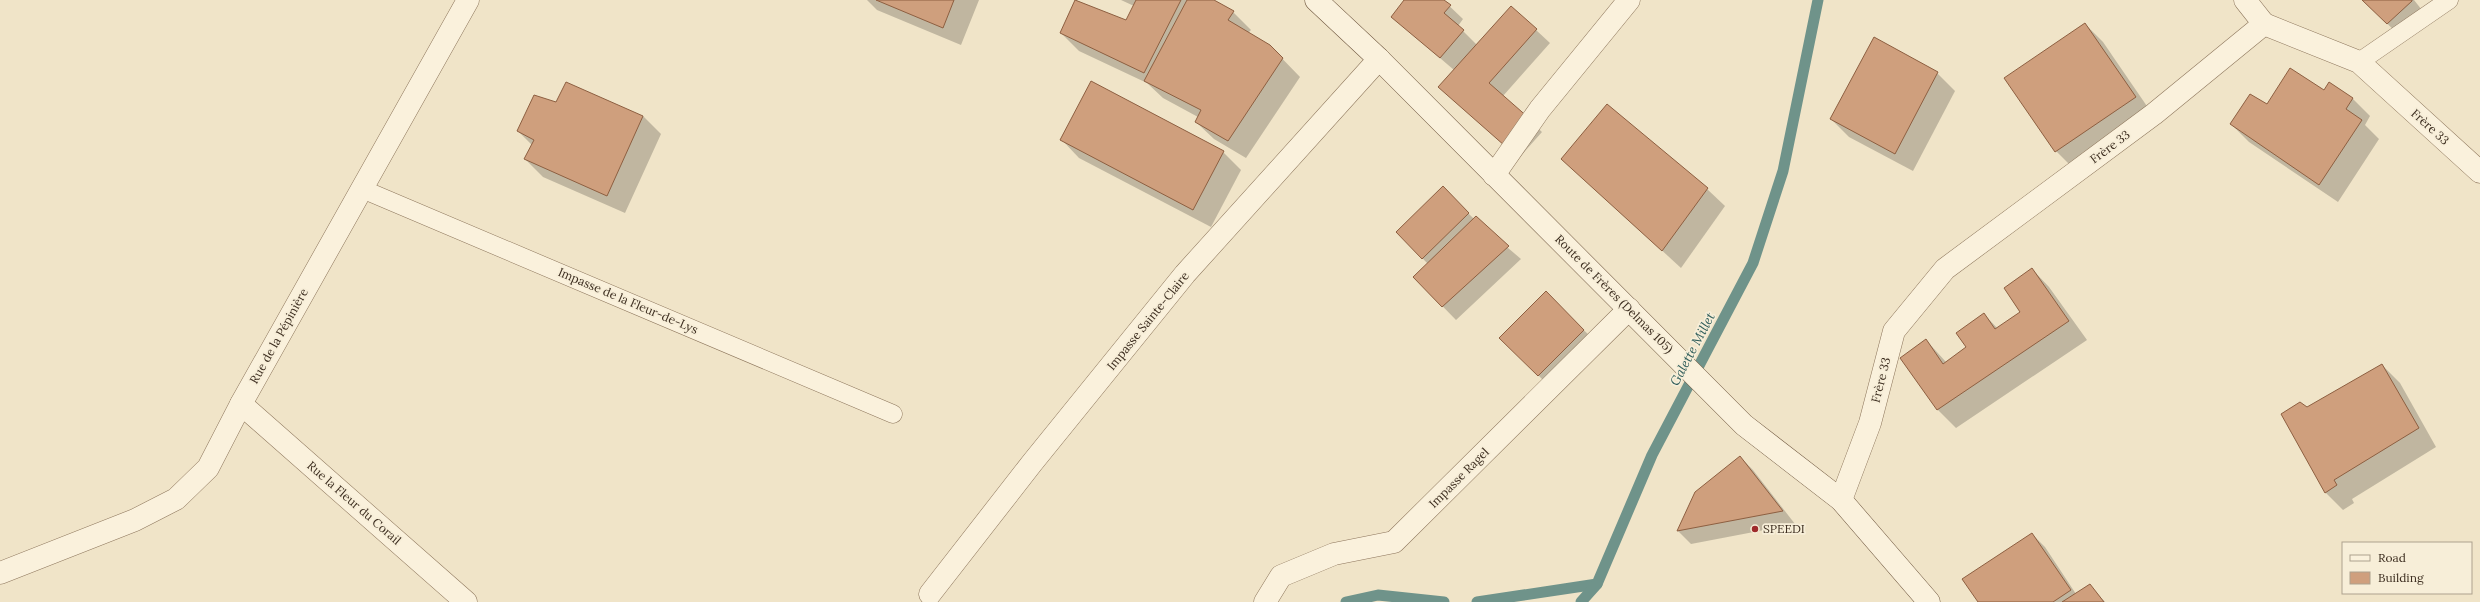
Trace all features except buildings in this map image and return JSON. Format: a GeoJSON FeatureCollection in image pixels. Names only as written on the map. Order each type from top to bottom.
{"type":"FeatureCollection","features":[{"type":"Feature","properties":{"kind":"street","name":"Rue de la Pépinière"},"geometry":{"type":"LineString","coordinates":[[0,573],[135,520],[176,499],[208,468],[241,404],[468,0]]}},
{"type":"Feature","properties":{"kind":"street","name":"Route de Frères (Delmas 105)"},"geometry":{"type":"LineString","coordinates":[[1316,0],[1379,60],[1629,309],[1652,330],[1744,425],[1841,500],[1930,602]]}},
{"type":"Feature","properties":{"kind":"street"},"geometry":{"type":"LineString","coordinates":[[1494,175],[1540,109],[1629,0]]}},
{"type":"Feature","properties":{"kind":"street"},"geometry":{"type":"LineString","coordinates":[[2245,0],[2264,24]]}},
{"type":"Feature","properties":{"kind":"street","name":"Frère 33"},"geometry":{"type":"LineString","coordinates":[[1841,500],[1870,423],[1894,331],[1945,269],[2154,114],[2264,24],[2359,62],[2480,172]]}},
{"type":"Feature","properties":{"kind":"street","name":"Impasse Sainte-Claire"},"geometry":{"type":"LineString","coordinates":[[930,594],[1032,463],[1185,274],[1379,60]]}},
{"type":"Feature","properties":{"kind":"street","name":"Impasse Ragel"},"geometry":{"type":"LineString","coordinates":[[1265,602],[1281,576],[1334,554],[1394,542],[1629,309]]}},
{"type":"Feature","properties":{"kind":"street","name":"Rue la Fleur du Corail"},"geometry":{"type":"LineString","coordinates":[[241,404],[466,602]]}},
{"type":"Feature","properties":{"kind":"lane"},"geometry":{"type":"LineString","coordinates":[[2359,62],[2449,0]]}},
{"type":"Feature","properties":{"kind":"lane","name":"Impasse de la Fleur-de-Lys"},"geometry":{"type":"LineString","coordinates":[[362,189],[893,414]]}},
{"type":"Feature","properties":{"kind":"waterway","name":"Galette Millet"},"geometry":{"type":"LineString","coordinates":[[1477,602],[1597,584],[1652,455],[1753,263],[1783,171],[1818,0]]}},
{"type":"Feature","properties":{"kind":"waterway"},"geometry":{"type":"LineString","coordinates":[[1581,602],[1597,584]]}},
{"type":"Feature","properties":{"kind":"waterway","name":"Galette Millet"},"geometry":{"type":"LineString","coordinates":[[1346,602],[1378,595],[1444,602]]}},
{"type":"Feature","properties":{"kind":"place","name":"SPEEDI"},"geometry":{"type":"Point","coordinates":[1755,529]}}]}
